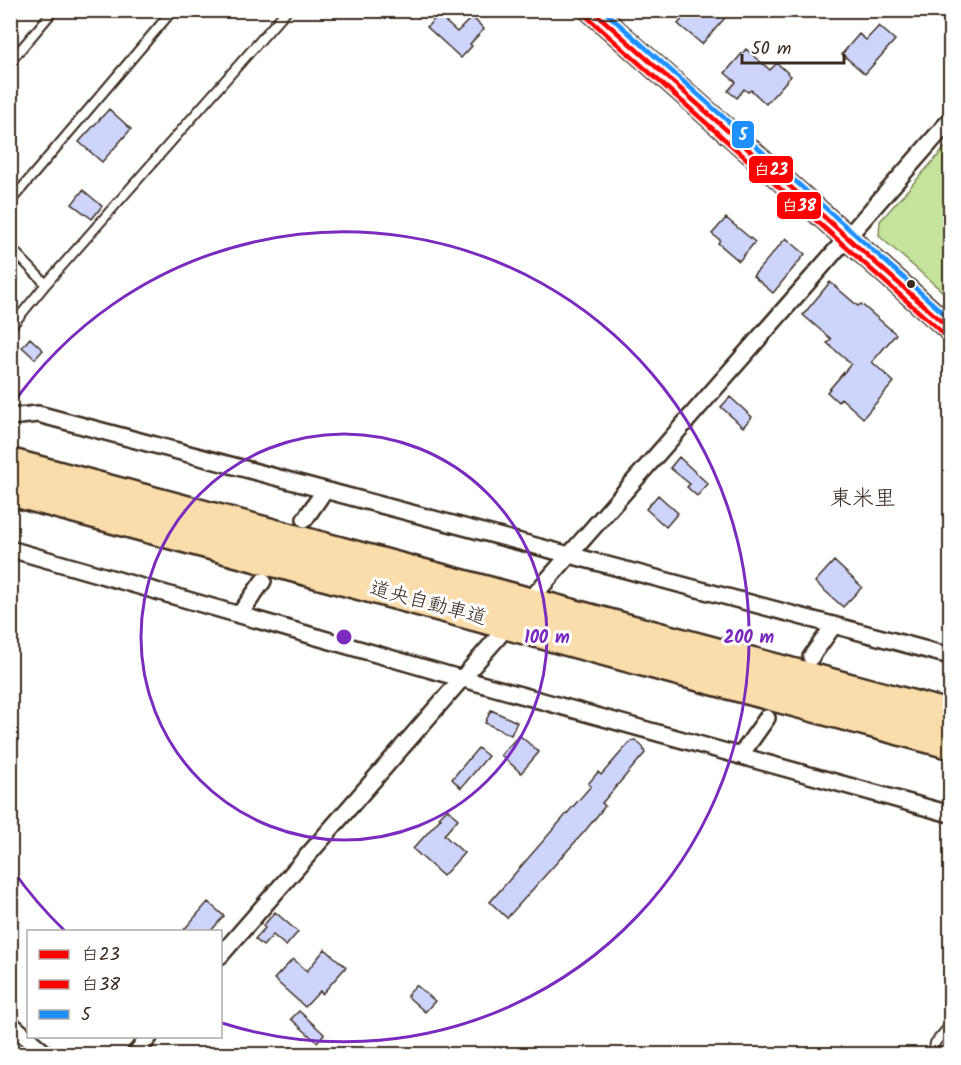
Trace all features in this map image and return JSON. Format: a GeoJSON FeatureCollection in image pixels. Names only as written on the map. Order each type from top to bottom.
{"type":"FeatureCollection","features":[{"type":"Feature","properties":{"kind":"highway","name":"道央自動車道"},"geometry":{"type":"LineString","coordinates":[[10,463],[28,487],[951,744]]}},
{"type":"Feature","properties":{"kind":"highway","name":"道央自動車道"},"geometry":{"type":"LineString","coordinates":[[28,487],[951,715]]}},
{"type":"Feature","properties":{"kind":"main road"},"geometry":{"type":"LineString","coordinates":[[591,10],[951,329]]}},
{"type":"Feature","properties":{"kind":"street"},"geometry":{"type":"LineString","coordinates":[[536,593],[951,120]]}},
{"type":"Feature","properties":{"kind":"street"},"geometry":{"type":"LineString","coordinates":[[10,417],[38,414],[951,656]]}},
{"type":"Feature","properties":{"kind":"street"},"geometry":{"type":"LineString","coordinates":[[305,519],[325,490]]}},
{"type":"Feature","properties":{"kind":"street"},"geometry":{"type":"LineString","coordinates":[[10,549],[463,679],[951,814]]}},
{"type":"Feature","properties":{"kind":"street"},"geometry":{"type":"LineString","coordinates":[[239,615],[263,581]]}},
{"type":"Feature","properties":{"kind":"street"},"geometry":{"type":"LineString","coordinates":[[811,657],[834,625]]}},
{"type":"Feature","properties":{"kind":"street"},"geometry":{"type":"LineString","coordinates":[[222,954],[499,636]]}},
{"type":"Feature","properties":{"kind":"street"},"geometry":{"type":"LineString","coordinates":[[740,756],[767,718]]}},
{"type":"Feature","properties":{"kind":"street"},"geometry":{"type":"LineString","coordinates":[[10,1023],[27,1038]]}},
{"type":"Feature","properties":{"kind":"street"},"geometry":{"type":"LineString","coordinates":[[27,1038],[46,1054]]}},
{"type":"Feature","properties":{"kind":"street"},"geometry":{"type":"LineString","coordinates":[[135,1054],[148,1038]]}},
{"type":"Feature","properties":{"kind":"lane"},"geometry":{"type":"LineString","coordinates":[[10,62],[54,10]]}},
{"type":"Feature","properties":{"kind":"lane"},"geometry":{"type":"LineString","coordinates":[[10,202],[173,10]]}},
{"type":"Feature","properties":{"kind":"lane"},"geometry":{"type":"LineString","coordinates":[[10,328],[287,10]]}},
{"type":"Feature","properties":{"kind":"lane"},"geometry":{"type":"LineString","coordinates":[[10,247],[46,284]]}},
{"type":"Feature","properties":{"kind":"lane"},"geometry":{"type":"LineString","coordinates":[[933,1054],[935,1043],[951,1025]]}},
{"type":"Feature","properties":{"kind":"green space"},"geometry":{"type":"Polygon","coordinates":[[[950,142],[950,298],[879,236],[880,221],[950,142]]]}},
{"type":"Feature","properties":{"kind":"building"},"geometry":{"type":"Polygon","coordinates":[[[690,10],[732,10],[702,44],[678,24],[690,10]]]}},
{"type":"Feature","properties":{"kind":"building"},"geometry":{"type":"Polygon","coordinates":[[[438,15],[457,32],[472,17],[484,29],[461,58],[427,27],[438,15]]]}},
{"type":"Feature","properties":{"kind":"building"},"geometry":{"type":"Polygon","coordinates":[[[879,26],[895,40],[865,74],[842,54],[859,34],[866,40],[879,26]]]}},
{"type":"Feature","properties":{"kind":"building"},"geometry":{"type":"Polygon","coordinates":[[[746,49],[770,70],[777,63],[791,76],[766,104],[751,90],[748,92],[744,89],[737,98],[728,91],[736,82],[725,73],[746,49]]]}},
{"type":"Feature","properties":{"kind":"building"},"geometry":{"type":"Polygon","coordinates":[[[109,109],[131,129],[102,162],[79,142],[109,109]]]}},
{"type":"Feature","properties":{"kind":"building"},"geometry":{"type":"Polygon","coordinates":[[[83,190],[102,206],[92,219],[72,204],[83,190]]]}},
{"type":"Feature","properties":{"kind":"building"},"geometry":{"type":"Polygon","coordinates":[[[726,218],[755,242],[739,261],[718,243],[720,240],[712,234],[726,218]]]}},
{"type":"Feature","properties":{"kind":"building"},"geometry":{"type":"Polygon","coordinates":[[[786,238],[805,254],[773,293],[753,276],[786,238]]]}},
{"type":"Feature","properties":{"kind":"building"},"geometry":{"type":"Polygon","coordinates":[[[830,282],[858,306],[861,304],[896,334],[872,362],[894,382],[863,418],[841,398],[838,402],[827,392],[851,364],[827,343],[831,339],[803,315],[830,282]]]}},
{"type":"Feature","properties":{"kind":"building"},"geometry":{"type":"Polygon","coordinates":[[[30,338],[43,350],[35,359],[22,347],[30,338]]]}},
{"type":"Feature","properties":{"kind":"building"},"geometry":{"type":"Polygon","coordinates":[[[730,397],[752,417],[743,427],[721,407],[730,397]]]}},
{"type":"Feature","properties":{"kind":"building"},"geometry":{"type":"Polygon","coordinates":[[[679,457],[708,484],[697,496],[687,487],[690,484],[670,468],[679,457]]]}},
{"type":"Feature","properties":{"kind":"building"},"geometry":{"type":"Polygon","coordinates":[[[658,495],[678,513],[666,527],[646,509],[658,495]]]}},
{"type":"Feature","properties":{"kind":"building"},"geometry":{"type":"Polygon","coordinates":[[[834,561],[862,587],[843,607],[815,582],[834,561]]]}},
{"type":"Feature","properties":{"kind":"building"},"geometry":{"type":"Polygon","coordinates":[[[491,710],[517,722],[511,735],[485,723],[491,710]]]}},
{"type":"Feature","properties":{"kind":"building"},"geometry":{"type":"Polygon","coordinates":[[[519,735],[539,752],[521,773],[501,755],[519,735]]]}},
{"type":"Feature","properties":{"kind":"building"},"geometry":{"type":"Polygon","coordinates":[[[635,740],[643,747],[645,753],[602,803],[605,806],[585,831],[507,918],[490,902],[591,786],[588,784],[598,772],[601,775],[631,741],[635,740]]]}},
{"type":"Feature","properties":{"kind":"building"},"geometry":{"type":"Polygon","coordinates":[[[478,748],[488,756],[461,788],[452,779],[478,748]]]}},
{"type":"Feature","properties":{"kind":"building"},"geometry":{"type":"Polygon","coordinates":[[[447,809],[458,819],[444,835],[464,853],[443,876],[413,849],[447,809]]]}},
{"type":"Feature","properties":{"kind":"building"},"geometry":{"type":"Polygon","coordinates":[[[208,902],[224,916],[212,930],[184,930],[208,902]]]}},
{"type":"Feature","properties":{"kind":"building"},"geometry":{"type":"Polygon","coordinates":[[[275,912],[298,932],[286,946],[273,935],[263,946],[255,939],[275,912]]]}},
{"type":"Feature","properties":{"kind":"building"},"geometry":{"type":"Polygon","coordinates":[[[325,949],[346,967],[322,994],[320,991],[305,1007],[274,979],[293,959],[307,971],[325,949]]]}},
{"type":"Feature","properties":{"kind":"building"},"geometry":{"type":"Polygon","coordinates":[[[416,985],[435,1001],[425,1012],[407,996],[416,985]]]}},
{"type":"Feature","properties":{"kind":"building"},"geometry":{"type":"Polygon","coordinates":[[[299,1011],[324,1034],[317,1042],[291,1019],[299,1011]]]}},
{"type":"Feature","properties":{"kind":"transit line","name":"白23"},"geometry":{"type":"LineString","coordinates":[[592,10],[950,329]]}},
{"type":"Feature","properties":{"kind":"transit line","name":"5"},"geometry":{"type":"LineString","coordinates":[[603,10],[950,319]]}},
{"type":"Feature","properties":{"kind":"transit line","name":"白38"},"geometry":{"type":"LineString","coordinates":[[586,16],[945,335]]}},
{"type":"Feature","properties":{"kind":"district","name":"東米里"},"geometry":{"type":"Point","coordinates":[863,499]}}]}
